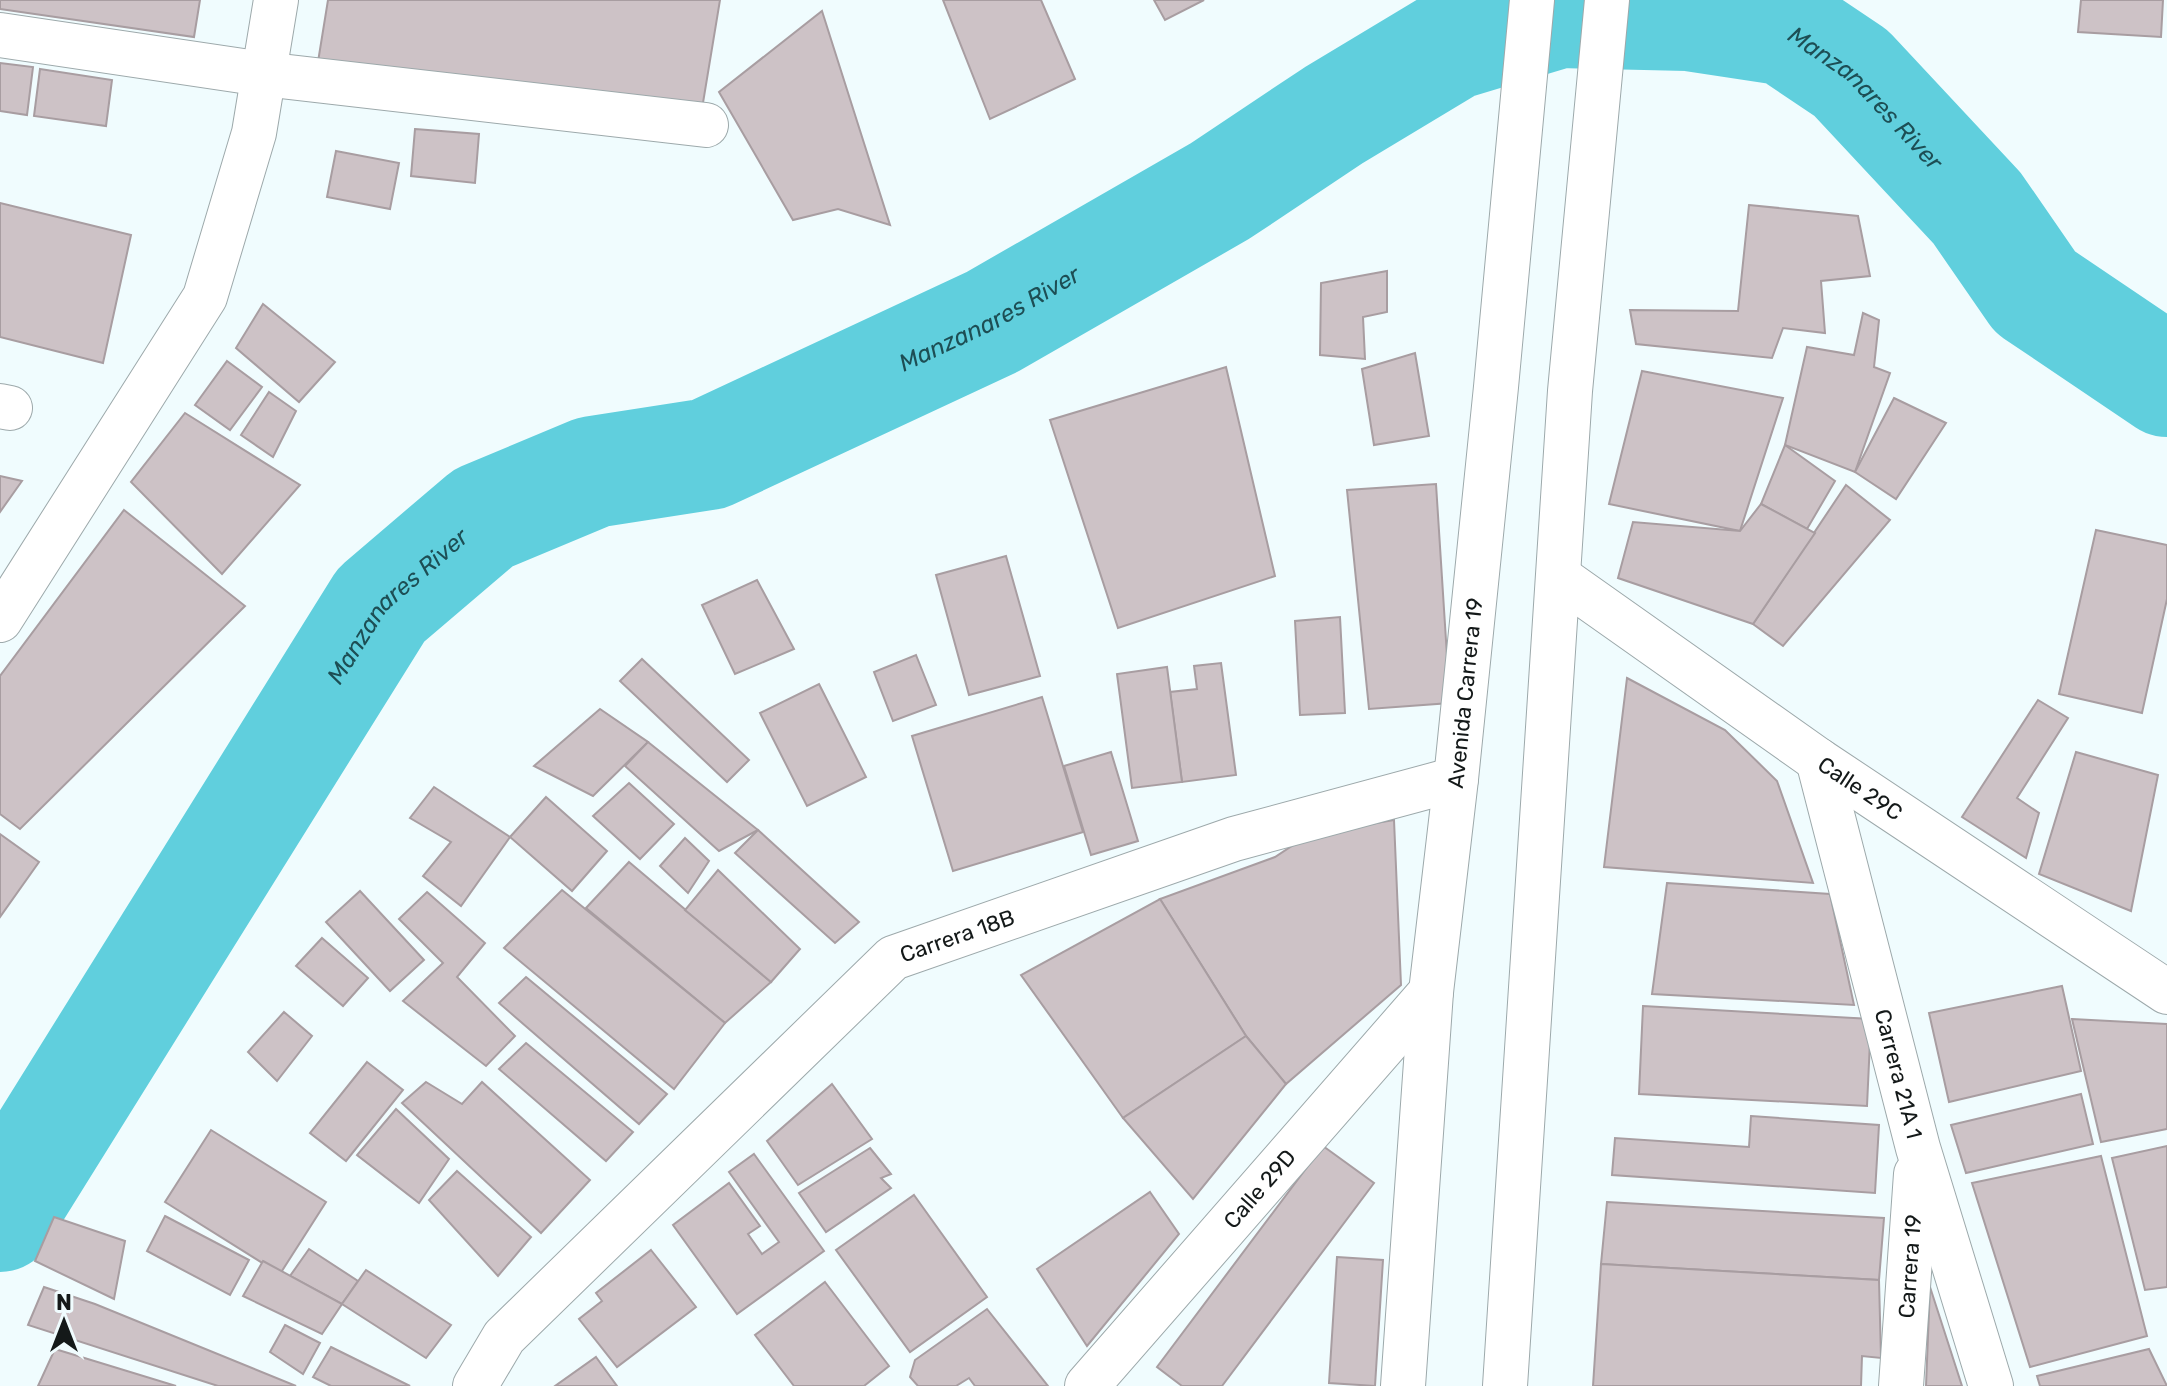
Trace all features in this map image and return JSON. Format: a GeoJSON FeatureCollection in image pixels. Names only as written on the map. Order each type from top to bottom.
{"type":"FeatureCollection","features":[{"type":"Feature","properties":{"kind":"street"},"geometry":{"type":"LineString","coordinates":[[0,620],[205,297],[254,133],[276,0]]}},
{"type":"Feature","properties":{"kind":"street","name":"Avenida Carrera 19"},"geometry":{"type":"LineString","coordinates":[[1403,1386],[1431,992],[1496,387],[1532,0]]}},
{"type":"Feature","properties":{"kind":"street"},"geometry":{"type":"LineString","coordinates":[[1505,1386],[1570,391],[1607,0]]}},
{"type":"Feature","properties":{"kind":"street"},"geometry":{"type":"LineString","coordinates":[[0,35],[263,74],[706,125]]}},
{"type":"Feature","properties":{"kind":"street","name":"Calle 29C"},"geometry":{"type":"LineString","coordinates":[[1559,577],[1818,760],[2167,992]]}},
{"type":"Feature","properties":{"kind":"street","name":"Carrera 21A 1"},"geometry":{"type":"LineString","coordinates":[[1818,760],[1918,1148],[1991,1386]]}},
{"type":"Feature","properties":{"kind":"street","name":"Carrera 18B"},"geometry":{"type":"LineString","coordinates":[[475,1386],[504,1337],[893,958],[1234,839],[1456,779]]}},
{"type":"Feature","properties":{"kind":"street","name":"Calle 29D"},"geometry":{"type":"LineString","coordinates":[[1087,1386],[1431,992]]}},
{"type":"Feature","properties":{"kind":"street","name":"Carrera 19"},"geometry":{"type":"LineString","coordinates":[[1901,1386],[1918,1148]]}},
{"type":"Feature","properties":{"kind":"building"},"geometry":{"type":"Polygon","coordinates":[[[0,0],[200,0],[194,37],[0,9],[0,0]]]}},
{"type":"Feature","properties":{"kind":"building"},"geometry":{"type":"Polygon","coordinates":[[[328,0],[720,0],[701,115],[317,68],[328,0]]]}},
{"type":"Feature","properties":{"kind":"building"},"geometry":{"type":"Polygon","coordinates":[[[943,0],[1041,0],[1075,79],[990,119],[943,0]]]}},
{"type":"Feature","properties":{"kind":"building"},"geometry":{"type":"Polygon","coordinates":[[[1154,0],[1204,0],[1165,20],[1154,0]]]}},
{"type":"Feature","properties":{"kind":"building"},"geometry":{"type":"Polygon","coordinates":[[[2081,0],[2163,0],[2161,37],[2078,32],[2081,0]]]}},
{"type":"Feature","properties":{"kind":"building"},"geometry":{"type":"Polygon","coordinates":[[[822,11],[890,225],[838,209],[793,220],[719,92],[822,11]]]}},
{"type":"Feature","properties":{"kind":"building"},"geometry":{"type":"Polygon","coordinates":[[[0,63],[33,67],[27,115],[0,111],[0,63]]]}},
{"type":"Feature","properties":{"kind":"building"},"geometry":{"type":"Polygon","coordinates":[[[40,69],[112,80],[106,126],[34,116],[40,69]]]}},
{"type":"Feature","properties":{"kind":"building"},"geometry":{"type":"Polygon","coordinates":[[[415,129],[479,134],[475,183],[411,176],[415,129]]]}},
{"type":"Feature","properties":{"kind":"building"},"geometry":{"type":"Polygon","coordinates":[[[336,151],[399,163],[390,209],[327,197],[336,151]]]}},
{"type":"Feature","properties":{"kind":"building"},"geometry":{"type":"Polygon","coordinates":[[[0,203],[131,235],[103,363],[0,337],[0,203]]]}},
{"type":"Feature","properties":{"kind":"building"},"geometry":{"type":"Polygon","coordinates":[[[1749,205],[1858,216],[1870,276],[1821,281],[1825,333],[1783,328],[1772,358],[1636,344],[1630,310],[1738,311],[1749,205]]]}},
{"type":"Feature","properties":{"kind":"building"},"geometry":{"type":"Polygon","coordinates":[[[1387,271],[1387,312],[1363,317],[1365,359],[1320,355],[1321,283],[1387,271]]]}},
{"type":"Feature","properties":{"kind":"building"},"geometry":{"type":"Polygon","coordinates":[[[263,304],[335,362],[299,402],[236,348],[263,304]]]}},
{"type":"Feature","properties":{"kind":"building"},"geometry":{"type":"Polygon","coordinates":[[[1863,313],[1879,320],[1874,367],[1890,373],[1855,472],[1785,445],[1807,347],[1854,355],[1863,313]]]}},
{"type":"Feature","properties":{"kind":"building"},"geometry":{"type":"Polygon","coordinates":[[[1415,353],[1429,436],[1374,445],[1362,369],[1415,353]]]}},
{"type":"Feature","properties":{"kind":"building"},"geometry":{"type":"Polygon","coordinates":[[[227,361],[262,387],[230,430],[195,405],[227,361]]]}},
{"type":"Feature","properties":{"kind":"building"},"geometry":{"type":"Polygon","coordinates":[[[1226,367],[1275,576],[1118,628],[1050,420],[1226,367]]]}},
{"type":"Feature","properties":{"kind":"building"},"geometry":{"type":"Polygon","coordinates":[[[1642,371],[1783,398],[1740,531],[1609,504],[1642,371]]]}},
{"type":"Feature","properties":{"kind":"building"},"geometry":{"type":"Polygon","coordinates":[[[269,392],[296,411],[273,457],[241,435],[269,392]]]}},
{"type":"Feature","properties":{"kind":"building"},"geometry":{"type":"Polygon","coordinates":[[[1894,398],[1946,423],[1896,499],[1855,472],[1894,398]]]}},
{"type":"Feature","properties":{"kind":"building"},"geometry":{"type":"Polygon","coordinates":[[[185,413],[300,485],[222,574],[131,482],[185,413]]]}},
{"type":"Feature","properties":{"kind":"building"},"geometry":{"type":"Polygon","coordinates":[[[1785,445],[1835,481],[1807,529],[1761,504],[1785,445]]]}},
{"type":"Feature","properties":{"kind":"building"},"geometry":{"type":"Polygon","coordinates":[[[0,476],[22,481],[0,512],[0,476]]]}},
{"type":"Feature","properties":{"kind":"building"},"geometry":{"type":"Polygon","coordinates":[[[1436,484],[1450,703],[1369,709],[1347,490],[1436,484]]]}},
{"type":"Feature","properties":{"kind":"building"},"geometry":{"type":"Polygon","coordinates":[[[1846,485],[1890,520],[1783,646],[1753,624],[1846,485]]]}},
{"type":"Feature","properties":{"kind":"building"},"geometry":{"type":"Polygon","coordinates":[[[1761,504],[1815,533],[1753,624],[1618,578],[1633,522],[1740,531],[1761,504]]]}},
{"type":"Feature","properties":{"kind":"building"},"geometry":{"type":"Polygon","coordinates":[[[124,510],[245,606],[20,829],[0,814],[0,676],[124,510]]]}},
{"type":"Feature","properties":{"kind":"building"},"geometry":{"type":"Polygon","coordinates":[[[2096,530],[2167,545],[2167,599],[2142,713],[2059,694],[2096,530]]]}},
{"type":"Feature","properties":{"kind":"building"},"geometry":{"type":"Polygon","coordinates":[[[1006,556],[1040,676],[969,695],[936,575],[1006,556]]]}},
{"type":"Feature","properties":{"kind":"building"},"geometry":{"type":"Polygon","coordinates":[[[757,580],[794,649],[735,674],[702,605],[757,580]]]}},
{"type":"Feature","properties":{"kind":"building"},"geometry":{"type":"Polygon","coordinates":[[[1340,617],[1345,713],[1300,715],[1295,621],[1340,617]]]}},
{"type":"Feature","properties":{"kind":"building"},"geometry":{"type":"Polygon","coordinates":[[[916,655],[936,705],[893,721],[874,672],[916,655]]]}},
{"type":"Feature","properties":{"kind":"building"},"geometry":{"type":"Polygon","coordinates":[[[642,659],[749,760],[727,782],[620,681],[642,659]]]}},
{"type":"Feature","properties":{"kind":"building"},"geometry":{"type":"Polygon","coordinates":[[[1221,663],[1236,775],[1182,782],[1170,692],[1197,689],[1194,666],[1221,663]]]}},
{"type":"Feature","properties":{"kind":"building"},"geometry":{"type":"Polygon","coordinates":[[[1167,667],[1182,782],[1132,788],[1117,674],[1167,667]]]}},
{"type":"Feature","properties":{"kind":"building"},"geometry":{"type":"Polygon","coordinates":[[[1627,678],[1725,730],[1777,781],[1813,883],[1604,867],[1627,678]]]}},
{"type":"Feature","properties":{"kind":"building"},"geometry":{"type":"Polygon","coordinates":[[[819,684],[866,777],[807,806],[760,713],[819,684]]]}},
{"type":"Feature","properties":{"kind":"building"},"geometry":{"type":"Polygon","coordinates":[[[1042,697],[1083,832],[953,871],[912,736],[1042,697]]]}},
{"type":"Feature","properties":{"kind":"building"},"geometry":{"type":"Polygon","coordinates":[[[2038,700],[2068,718],[2017,798],[2039,813],[2026,858],[1962,817],[2038,700]]]}},
{"type":"Feature","properties":{"kind":"building"},"geometry":{"type":"Polygon","coordinates":[[[600,709],[648,742],[593,796],[534,766],[600,709]]]}},
{"type":"Feature","properties":{"kind":"building"},"geometry":{"type":"Polygon","coordinates":[[[648,742],[758,830],[719,851],[625,766],[648,742]]]}},
{"type":"Feature","properties":{"kind":"building"},"geometry":{"type":"Polygon","coordinates":[[[1111,752],[1138,841],[1091,855],[1064,766],[1111,752]]]}},
{"type":"Feature","properties":{"kind":"building"},"geometry":{"type":"Polygon","coordinates":[[[2076,752],[2158,775],[2131,911],[2039,874],[2076,752]]]}},
{"type":"Feature","properties":{"kind":"building"},"geometry":{"type":"Polygon","coordinates":[[[629,783],[674,824],[640,859],[593,816],[629,783]]]}},
{"type":"Feature","properties":{"kind":"building"},"geometry":{"type":"Polygon","coordinates":[[[434,787],[510,837],[461,906],[423,876],[451,842],[410,818],[434,787]]]}},
{"type":"Feature","properties":{"kind":"building"},"geometry":{"type":"Polygon","coordinates":[[[546,797],[607,851],[572,891],[510,837],[546,797]]]}},
{"type":"Feature","properties":{"kind":"building"},"geometry":{"type":"Polygon","coordinates":[[[1394,820],[1401,985],[1286,1084],[1246,1036],[1160,899],[1275,857],[1310,834],[1394,820]]]}},
{"type":"Feature","properties":{"kind":"building"},"geometry":{"type":"Polygon","coordinates":[[[758,830],[859,922],[835,943],[735,853],[758,830]]]}},
{"type":"Feature","properties":{"kind":"building"},"geometry":{"type":"Polygon","coordinates":[[[0,834],[39,862],[0,917],[0,834]]]}},
{"type":"Feature","properties":{"kind":"building"},"geometry":{"type":"Polygon","coordinates":[[[685,838],[709,861],[688,893],[660,866],[685,838]]]}},
{"type":"Feature","properties":{"kind":"building"},"geometry":{"type":"Polygon","coordinates":[[[629,862],[771,982],[725,1023],[586,908],[629,862]]]}},
{"type":"Feature","properties":{"kind":"building"},"geometry":{"type":"Polygon","coordinates":[[[718,870],[800,949],[771,982],[685,910],[718,870]]]}},
{"type":"Feature","properties":{"kind":"building"},"geometry":{"type":"Polygon","coordinates":[[[1667,883],[1830,894],[1854,1005],[1652,994],[1667,883]]]}},
{"type":"Feature","properties":{"kind":"building"},"geometry":{"type":"Polygon","coordinates":[[[562,890],[725,1023],[674,1089],[504,948],[562,890]]]}},
{"type":"Feature","properties":{"kind":"building"},"geometry":{"type":"Polygon","coordinates":[[[360,891],[424,960],[390,991],[326,922],[360,891]]]}},
{"type":"Feature","properties":{"kind":"building"},"geometry":{"type":"Polygon","coordinates":[[[427,892],[485,943],[457,977],[515,1036],[486,1066],[403,1001],[443,963],[399,919],[427,892]]]}},
{"type":"Feature","properties":{"kind":"building"},"geometry":{"type":"Polygon","coordinates":[[[1160,899],[1246,1036],[1123,1118],[1021,975],[1160,899]]]}},
{"type":"Feature","properties":{"kind":"building"},"geometry":{"type":"Polygon","coordinates":[[[322,938],[368,978],[343,1006],[296,966],[322,938]]]}},
{"type":"Feature","properties":{"kind":"building"},"geometry":{"type":"Polygon","coordinates":[[[526,977],[667,1094],[639,1124],[499,1003],[526,977]]]}},
{"type":"Feature","properties":{"kind":"building"},"geometry":{"type":"Polygon","coordinates":[[[2062,986],[2081,1071],[1949,1102],[1929,1013],[2062,986]]]}},
{"type":"Feature","properties":{"kind":"building"},"geometry":{"type":"Polygon","coordinates":[[[1643,1006],[1871,1019],[1867,1106],[1639,1094],[1643,1006]]]}},
{"type":"Feature","properties":{"kind":"building"},"geometry":{"type":"Polygon","coordinates":[[[284,1012],[312,1036],[277,1081],[248,1052],[284,1012]]]}},
{"type":"Feature","properties":{"kind":"building"},"geometry":{"type":"Polygon","coordinates":[[[2072,1019],[2167,1024],[2167,1129],[2101,1142],[2072,1019]]]}},
{"type":"Feature","properties":{"kind":"building"},"geometry":{"type":"Polygon","coordinates":[[[1246,1036],[1286,1084],[1193,1199],[1123,1118],[1246,1036]]]}},
{"type":"Feature","properties":{"kind":"building"},"geometry":{"type":"Polygon","coordinates":[[[526,1043],[633,1132],[606,1161],[499,1069],[526,1043]]]}},
{"type":"Feature","properties":{"kind":"building"},"geometry":{"type":"Polygon","coordinates":[[[367,1062],[403,1090],[346,1161],[310,1133],[367,1062]]]}},
{"type":"Feature","properties":{"kind":"building"},"geometry":{"type":"Polygon","coordinates":[[[426,1082],[462,1104],[482,1082],[590,1180],[541,1233],[402,1103],[426,1082]]]}},
{"type":"Feature","properties":{"kind":"building"},"geometry":{"type":"Polygon","coordinates":[[[832,1084],[872,1139],[798,1185],[767,1141],[832,1084]]]}},
{"type":"Feature","properties":{"kind":"building"},"geometry":{"type":"Polygon","coordinates":[[[2081,1094],[2093,1144],[1966,1173],[1951,1125],[2081,1094]]]}},
{"type":"Feature","properties":{"kind":"building"},"geometry":{"type":"Polygon","coordinates":[[[396,1109],[449,1159],[419,1203],[357,1155],[396,1109]]]}},
{"type":"Feature","properties":{"kind":"building"},"geometry":{"type":"Polygon","coordinates":[[[1751,1116],[1879,1125],[1875,1193],[1612,1175],[1615,1138],[1749,1147],[1751,1116]]]}},
{"type":"Feature","properties":{"kind":"building"},"geometry":{"type":"Polygon","coordinates":[[[211,1130],[326,1202],[280,1274],[165,1202],[211,1130]]]}},
{"type":"Feature","properties":{"kind":"building"},"geometry":{"type":"Polygon","coordinates":[[[1323,1146],[1374,1183],[1222,1386],[1182,1386],[1157,1367],[1323,1146]]]}},
{"type":"Feature","properties":{"kind":"building"},"geometry":{"type":"Polygon","coordinates":[[[2167,1146],[2167,1287],[2145,1290],[2112,1158],[2167,1146]]]}},
{"type":"Feature","properties":{"kind":"building"},"geometry":{"type":"Polygon","coordinates":[[[870,1148],[891,1174],[881,1178],[891,1188],[826,1232],[799,1193],[870,1148]]]}},
{"type":"Feature","properties":{"kind":"building"},"geometry":{"type":"Polygon","coordinates":[[[754,1154],[824,1251],[737,1314],[673,1225],[729,1183],[760,1226],[748,1234],[762,1254],[779,1242],[729,1172],[754,1154]]]}},
{"type":"Feature","properties":{"kind":"building"},"geometry":{"type":"Polygon","coordinates":[[[2101,1156],[2147,1336],[2030,1367],[1972,1183],[2101,1156]]]}},
{"type":"Feature","properties":{"kind":"building"},"geometry":{"type":"Polygon","coordinates":[[[457,1171],[531,1237],[498,1276],[429,1200],[457,1171]]]}},
{"type":"Feature","properties":{"kind":"building"},"geometry":{"type":"Polygon","coordinates":[[[1150,1192],[1179,1234],[1087,1346],[1037,1269],[1150,1192]]]}},
{"type":"Feature","properties":{"kind":"building"},"geometry":{"type":"Polygon","coordinates":[[[914,1195],[987,1297],[910,1352],[836,1250],[914,1195]]]}},
{"type":"Feature","properties":{"kind":"building"},"geometry":{"type":"Polygon","coordinates":[[[1607,1202],[1884,1218],[1879,1280],[1601,1264],[1607,1202]]]}},
{"type":"Feature","properties":{"kind":"building"},"geometry":{"type":"Polygon","coordinates":[[[165,1216],[249,1260],[230,1295],[147,1251],[165,1216]]]}},
{"type":"Feature","properties":{"kind":"building"},"geometry":{"type":"Polygon","coordinates":[[[54,1217],[125,1241],[114,1299],[35,1261],[54,1217]]]}},
{"type":"Feature","properties":{"kind":"building"},"geometry":{"type":"Polygon","coordinates":[[[309,1249],[358,1281],[342,1304],[290,1276],[309,1249]]]}},
{"type":"Feature","properties":{"kind":"building"},"geometry":{"type":"Polygon","coordinates":[[[651,1250],[696,1307],[617,1367],[579,1319],[602,1301],[596,1293],[651,1250]]]}},
{"type":"Feature","properties":{"kind":"building"},"geometry":{"type":"Polygon","coordinates":[[[1337,1257],[1383,1260],[1375,1386],[1329,1383],[1337,1257]]]}},
{"type":"Feature","properties":{"kind":"building"},"geometry":{"type":"Polygon","coordinates":[[[263,1261],[342,1304],[322,1334],[243,1296],[263,1261]]]}},
{"type":"Feature","properties":{"kind":"building"},"geometry":{"type":"Polygon","coordinates":[[[1601,1264],[1879,1280],[1881,1358],[1862,1356],[1861,1386],[1593,1386],[1601,1264]]]}},
{"type":"Feature","properties":{"kind":"building"},"geometry":{"type":"Polygon","coordinates":[[[366,1270],[451,1325],[426,1358],[342,1304],[366,1270]]]}},
{"type":"Feature","properties":{"kind":"building"},"geometry":{"type":"Polygon","coordinates":[[[825,1282],[889,1366],[864,1386],[794,1386],[755,1335],[825,1282]]]}},
{"type":"Feature","properties":{"kind":"building"},"geometry":{"type":"Polygon","coordinates":[[[44,1287],[95,1304],[296,1386],[218,1386],[28,1325],[44,1287]]]}},
{"type":"Feature","properties":{"kind":"building"},"geometry":{"type":"Polygon","coordinates":[[[1930,1287],[1962,1386],[1926,1386],[1930,1287]]]}},
{"type":"Feature","properties":{"kind":"building"},"geometry":{"type":"Polygon","coordinates":[[[987,1309],[1048,1386],[975,1386],[969,1378],[956,1386],[918,1386],[910,1377],[915,1360],[987,1309]]]}},
{"type":"Feature","properties":{"kind":"building"},"geometry":{"type":"Polygon","coordinates":[[[285,1325],[320,1343],[303,1374],[270,1352],[285,1325]]]}},
{"type":"Feature","properties":{"kind":"building"},"geometry":{"type":"Polygon","coordinates":[[[331,1347],[410,1386],[331,1386],[313,1377],[331,1347]]]}},
{"type":"Feature","properties":{"kind":"building"},"geometry":{"type":"Polygon","coordinates":[[[55,1349],[176,1386],[38,1386],[55,1349]]]}},
{"type":"Feature","properties":{"kind":"building"},"geometry":{"type":"Polygon","coordinates":[[[2149,1349],[2167,1386],[2040,1386],[2037,1376],[2149,1349]]]}},
{"type":"Feature","properties":{"kind":"building"},"geometry":{"type":"Polygon","coordinates":[[[596,1357],[617,1386],[555,1386],[596,1357]]]}},
{"type":"Feature","properties":{"kind":"waterway","name":"Manzanares River"},"geometry":{"type":"LineString","coordinates":[[0,1216],[381,605],[483,518],[593,472],[709,454],[992,322],[1220,191],[1334,115],[1452,44],[1559,12],[1688,15],[1787,30],[1851,73],[1977,208],[2035,292],[2167,381]]}}]}
